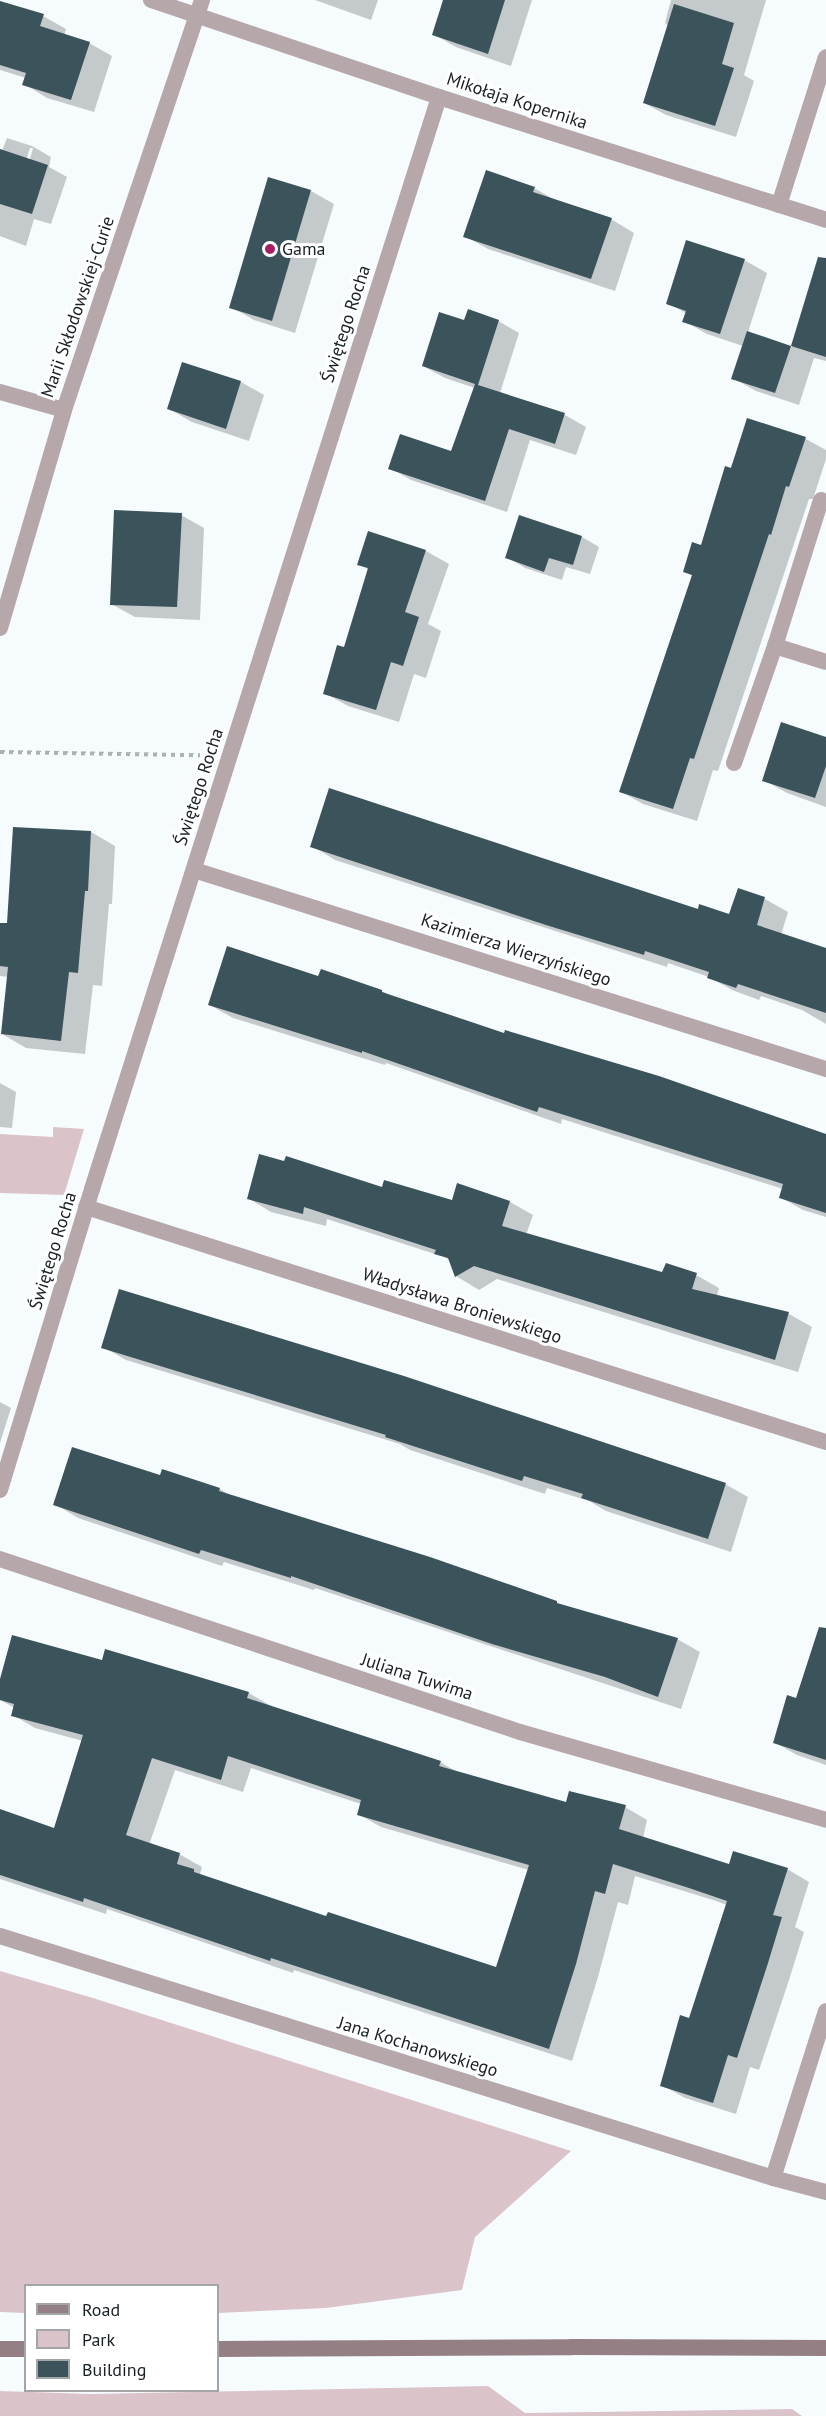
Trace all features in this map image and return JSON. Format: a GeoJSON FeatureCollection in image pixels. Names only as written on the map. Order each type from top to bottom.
{"type":"FeatureCollection","features":[{"type":"Feature","properties":{"kind":"main road"},"geometry":{"type":"LineString","coordinates":[[219,2349],[826,2348]]}},
{"type":"Feature","properties":{"kind":"main road"},"geometry":{"type":"LineString","coordinates":[[0,2349],[24,2349]]}},
{"type":"Feature","properties":{"kind":"street","name":"Mikołaja Kopernika"},"geometry":{"type":"LineString","coordinates":[[151,0],[199,8],[439,97],[826,220]]}},
{"type":"Feature","properties":{"kind":"street","name":"Marii Skłodowskiej-Curie"},"geometry":{"type":"LineString","coordinates":[[0,628],[64,410],[199,8]]}},
{"type":"Feature","properties":{"kind":"street"},"geometry":{"type":"LineString","coordinates":[[779,205],[826,57]]}},
{"type":"Feature","properties":{"kind":"street","name":"Świętego Rocha"},"geometry":{"type":"LineString","coordinates":[[0,1491],[86,1208],[439,97]]}},
{"type":"Feature","properties":{"kind":"street"},"geometry":{"type":"LineString","coordinates":[[0,392],[64,410]]}},
{"type":"Feature","properties":{"kind":"street"},"geometry":{"type":"LineString","coordinates":[[734,763],[775,646],[821,500]]}},
{"type":"Feature","properties":{"kind":"street"},"geometry":{"type":"LineString","coordinates":[[775,646],[826,662]]}},
{"type":"Feature","properties":{"kind":"street","name":"Kazimierza Wierzyńskiego"},"geometry":{"type":"LineString","coordinates":[[194,870],[826,1068]]}},
{"type":"Feature","properties":{"kind":"street","name":"Władysława Broniewskiego"},"geometry":{"type":"LineString","coordinates":[[86,1208],[826,1442]]}},
{"type":"Feature","properties":{"kind":"street","name":"Juliana Tuwima"},"geometry":{"type":"LineString","coordinates":[[0,1559],[520,1732],[826,1820]]}},
{"type":"Feature","properties":{"kind":"street","name":"Jana Kochanowskiego"},"geometry":{"type":"LineString","coordinates":[[0,1936],[773,2178],[826,2192]]}},
{"type":"Feature","properties":{"kind":"street"},"geometry":{"type":"LineString","coordinates":[[773,2178],[826,2011]]}},
{"type":"Feature","properties":{"kind":"path"},"geometry":{"type":"LineString","coordinates":[[0,752],[193,754],[228,761]]}},
{"type":"Feature","properties":{"kind":"green space"},"geometry":{"type":"Polygon","coordinates":[[[53,1127],[84,1129],[64,1195],[0,1193],[0,1134],[53,1137],[53,1127]]]}},
{"type":"Feature","properties":{"kind":"green space"},"geometry":{"type":"Polygon","coordinates":[[[0,1971],[93,1998],[571,2151],[475,2237],[462,2290],[326,2308],[219,2313],[219,2284],[24,2284],[24,2313],[0,2312],[0,1971]]]}},
{"type":"Feature","properties":{"kind":"green space"},"geometry":{"type":"Polygon","coordinates":[[[488,2386],[525,2413],[792,2409],[802,2416],[0,2416],[0,2391],[90,2394],[488,2386]]]}},
{"type":"Feature","properties":{"kind":"building"},"geometry":{"type":"Polygon","coordinates":[[[443,0],[505,0],[488,54],[432,35],[443,0]]]}},
{"type":"Feature","properties":{"kind":"building"},"geometry":{"type":"Polygon","coordinates":[[[0,1],[44,14],[40,26],[90,42],[71,100],[22,85],[26,73],[0,65],[0,1]]]}},
{"type":"Feature","properties":{"kind":"building"},"geometry":{"type":"Polygon","coordinates":[[[674,4],[734,23],[722,64],[734,68],[715,126],[643,103],[674,4]]]}},
{"type":"Feature","properties":{"kind":"building"},"geometry":{"type":"Polygon","coordinates":[[[0,149],[48,165],[32,214],[0,204],[0,149]]]}},
{"type":"Feature","properties":{"kind":"building"},"geometry":{"type":"Polygon","coordinates":[[[486,170],[535,187],[533,192],[612,218],[591,279],[463,237],[486,170]]]}},
{"type":"Feature","properties":{"kind":"building","name":"Gama"},"geometry":{"type":"Polygon","coordinates":[[[268,177],[311,190],[272,321],[229,308],[268,177]]]}},
{"type":"Feature","properties":{"kind":"building"},"geometry":{"type":"Polygon","coordinates":[[[686,240],[745,259],[720,334],[682,322],[686,311],[666,304],[686,240]]]}},
{"type":"Feature","properties":{"kind":"building"},"geometry":{"type":"Polygon","coordinates":[[[818,257],[826,258],[826,357],[791,346],[818,257]]]}},
{"type":"Feature","properties":{"kind":"building"},"geometry":{"type":"Polygon","coordinates":[[[468,309],[499,320],[478,385],[565,413],[555,444],[509,429],[485,501],[388,469],[400,434],[451,451],[475,384],[422,366],[439,312],[464,320],[468,309]]]}},
{"type":"Feature","properties":{"kind":"building"},"geometry":{"type":"Polygon","coordinates":[[[747,331],[791,346],[775,393],[731,379],[747,331]]]}},
{"type":"Feature","properties":{"kind":"building"},"geometry":{"type":"Polygon","coordinates":[[[182,362],[241,381],[226,429],[167,409],[182,362]]]}},
{"type":"Feature","properties":{"kind":"building"},"geometry":{"type":"Polygon","coordinates":[[[747,418],[806,437],[789,487],[786,486],[771,535],[769,534],[694,759],[690,758],[673,809],[619,792],[692,575],[683,572],[692,542],[701,545],[725,466],[731,468],[747,418]]]}},
{"type":"Feature","properties":{"kind":"building"},"geometry":{"type":"Polygon","coordinates":[[[114,510],[182,513],[177,607],[110,605],[114,510]]]}},
{"type":"Feature","properties":{"kind":"building"},"geometry":{"type":"Polygon","coordinates":[[[519,515],[582,536],[573,565],[549,558],[544,572],[505,558],[519,515]]]}},
{"type":"Feature","properties":{"kind":"building"},"geometry":{"type":"Polygon","coordinates":[[[368,531],[426,550],[405,612],[419,617],[403,666],[391,662],[376,710],[323,694],[337,645],[344,647],[368,568],[357,565],[368,531]]]}},
{"type":"Feature","properties":{"kind":"building"},"geometry":{"type":"Polygon","coordinates":[[[781,722],[826,737],[826,766],[815,798],[762,781],[781,722]]]}},
{"type":"Feature","properties":{"kind":"building"},"geometry":{"type":"Polygon","coordinates":[[[329,788],[698,909],[699,904],[729,914],[738,888],[765,897],[757,925],[826,948],[826,1013],[738,984],[736,988],[707,978],[709,972],[645,951],[644,955],[546,925],[310,847],[329,788]]]}},
{"type":"Feature","properties":{"kind":"building"},"geometry":{"type":"Polygon","coordinates":[[[13,827],[91,831],[88,891],[85,891],[78,973],[69,972],[61,1041],[1,1034],[8,967],[0,966],[0,923],[7,923],[13,827]]]}},
{"type":"Feature","properties":{"kind":"building"},"geometry":{"type":"Polygon","coordinates":[[[227,946],[318,976],[321,969],[504,1033],[505,1030],[659,1076],[826,1134],[826,1213],[779,1198],[783,1184],[539,1107],[537,1112],[362,1051],[362,1053],[208,1005],[227,946]]]}},
{"type":"Feature","properties":{"kind":"building"},"geometry":{"type":"Polygon","coordinates":[[[259,1154],[284,1161],[286,1156],[382,1187],[384,1180],[452,1200],[457,1183],[510,1201],[502,1226],[662,1272],[666,1263],[697,1273],[692,1289],[789,1312],[775,1360],[474,1266],[455,1277],[448,1258],[434,1254],[436,1250],[304,1207],[303,1214],[247,1199],[259,1154]]]}},
{"type":"Feature","properties":{"kind":"building"},"geometry":{"type":"Polygon","coordinates":[[[119,1289],[404,1376],[726,1483],[708,1539],[581,1498],[583,1494],[524,1476],[522,1481],[385,1437],[386,1435],[101,1348],[119,1289]]]}},
{"type":"Feature","properties":{"kind":"building"},"geometry":{"type":"Polygon","coordinates":[[[72,1447],[160,1475],[162,1469],[220,1488],[219,1491],[430,1557],[557,1601],[557,1603],[678,1638],[658,1697],[605,1677],[492,1644],[291,1576],[291,1578],[201,1550],[199,1554],[53,1505],[72,1447]]]}},
{"type":"Feature","properties":{"kind":"building"},"geometry":{"type":"Polygon","coordinates":[[[819,1627],[826,1628],[826,1760],[773,1743],[787,1695],[796,1698],[819,1627]]]}},
{"type":"Feature","properties":{"kind":"building"},"geometry":{"type":"Polygon","coordinates":[[[12,1635],[102,1660],[105,1649],[249,1692],[247,1698],[441,1761],[439,1766],[566,1802],[569,1791],[626,1805],[619,1829],[729,1864],[733,1851],[788,1868],[773,1915],[782,1917],[768,1963],[737,2058],[728,2055],[713,2103],[660,2086],[680,2015],[689,2018],[727,1901],[613,1864],[605,1894],[595,1891],[576,1964],[549,2049],[271,1958],[270,1961],[84,1898],[83,1902],[0,1875],[0,1809],[54,1828],[83,1735],[11,1716],[14,1704],[0,1700],[0,1679],[12,1635]],[[228,1756],[221,1780],[152,1758],[126,1835],[180,1853],[177,1864],[194,1869],[194,1872],[326,1916],[328,1912],[496,1967],[529,1865],[357,1815],[361,1800],[228,1756]]]}},
{"type":"Feature","properties":{"kind":"place","name":"Gama"},"geometry":{"type":"Point","coordinates":[270,249]}}]}
